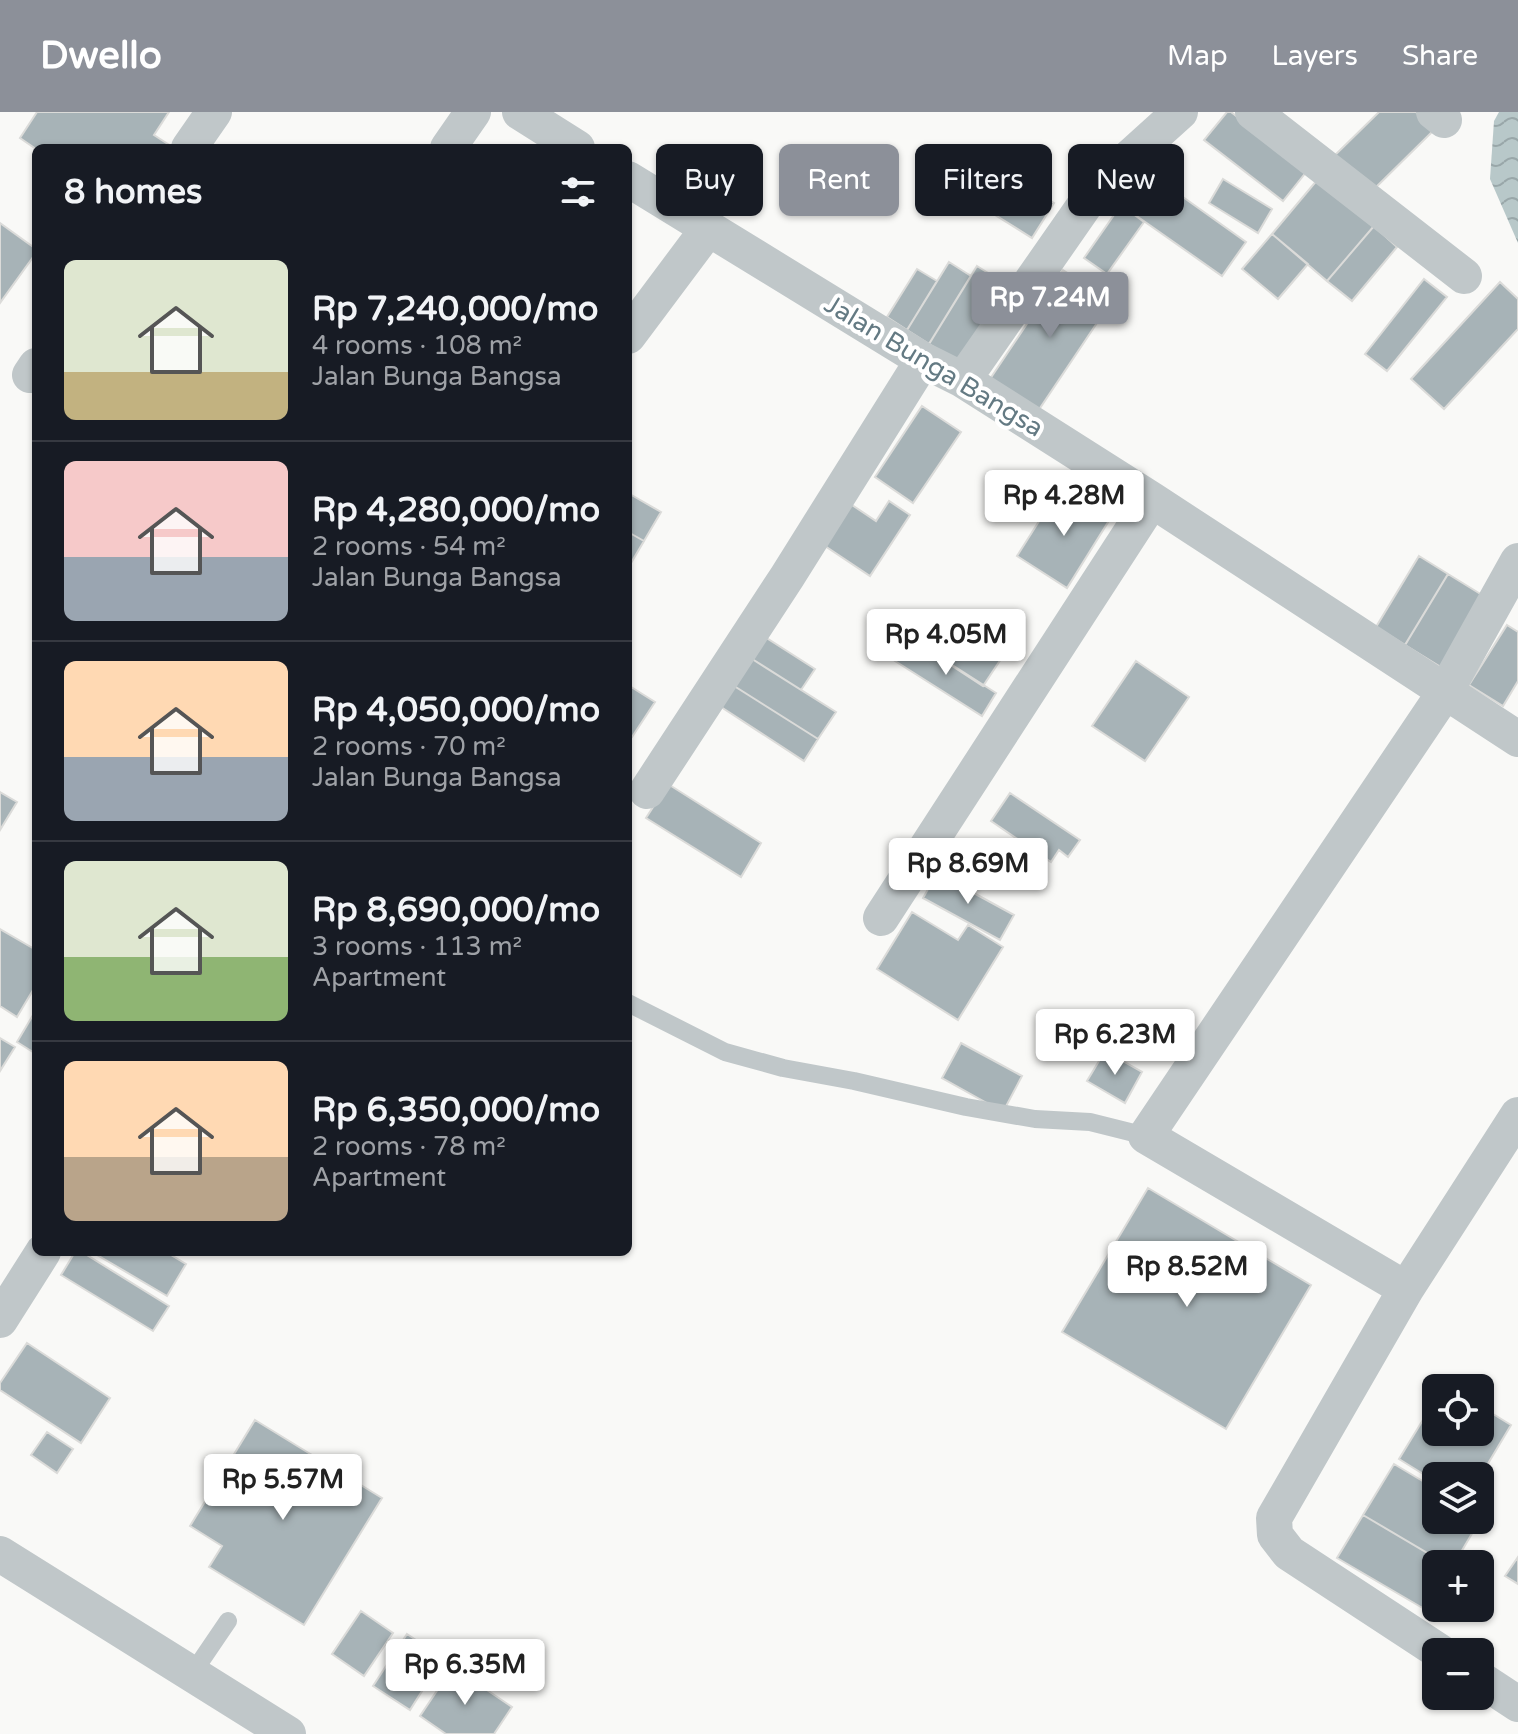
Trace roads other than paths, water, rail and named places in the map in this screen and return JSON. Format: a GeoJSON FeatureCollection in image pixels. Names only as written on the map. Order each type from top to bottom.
{"type":"FeatureCollection","features":[{"type":"Feature","properties":{"kind":"street"},"geometry":{"type":"LineString","coordinates":[[192,144],[214,112]]}},
{"type":"Feature","properties":{"kind":"street"},"geometry":{"type":"LineString","coordinates":[[451,144],[473,112]]}},
{"type":"Feature","properties":{"kind":"street"},"geometry":{"type":"LineString","coordinates":[[520,112],[571,144]]}},
{"type":"Feature","properties":{"kind":"street"},"geometry":{"type":"LineString","coordinates":[[963,380],[1098,186],[1180,112]]}},
{"type":"Feature","properties":{"kind":"street"},"geometry":{"type":"LineString","coordinates":[[1253,112],[1464,276]]}},
{"type":"Feature","properties":{"kind":"street","name":"Jalan Bunga Bangsa"},"geometry":{"type":"LineString","coordinates":[[632,182],[923,360],[963,380],[1518,739]]}},
{"type":"Feature","properties":{"kind":"street"},"geometry":{"type":"LineString","coordinates":[[632,331],[708,229]]}},
{"type":"Feature","properties":{"kind":"street"},"geometry":{"type":"LineString","coordinates":[[647,791],[787,577],[923,360]]}},
{"type":"Feature","properties":{"kind":"street"},"geometry":{"type":"LineString","coordinates":[[881,918],[1152,500]]}},
{"type":"Feature","properties":{"kind":"street"},"geometry":{"type":"LineString","coordinates":[[1406,1289],[1146,1136],[1445,692],[1518,561]]}},
{"type":"Feature","properties":{"kind":"street"},"geometry":{"type":"LineString","coordinates":[[1422,1640],[1289,1553],[1275,1535],[1274,1518],[1406,1289],[1518,1115]]}},
{"type":"Feature","properties":{"kind":"street"},"geometry":{"type":"LineString","coordinates":[[0,1320],[40,1256]]}},
{"type":"Feature","properties":{"kind":"street"},"geometry":{"type":"LineString","coordinates":[[0,1554],[288,1734]]}},
{"type":"Feature","properties":{"kind":"street"},"geometry":{"type":"LineString","coordinates":[[1494,1688],[1518,1704]]}},
{"type":"Feature","properties":{"kind":"lane"},"geometry":{"type":"LineString","coordinates":[[632,1005],[725,1052],[783,1068],[966,1107],[1035,1119],[1090,1122],[1146,1136]]}},
{"type":"Feature","properties":{"kind":"lane"},"geometry":{"type":"LineString","coordinates":[[192,1674],[228,1621]]}},
{"type":"Feature","properties":{"kind":"water"},"geometry":{"type":"Polygon","coordinates":[[[1499,112],[1518,112],[1518,243],[1490,179],[1494,121],[1499,112]]]}}]}
